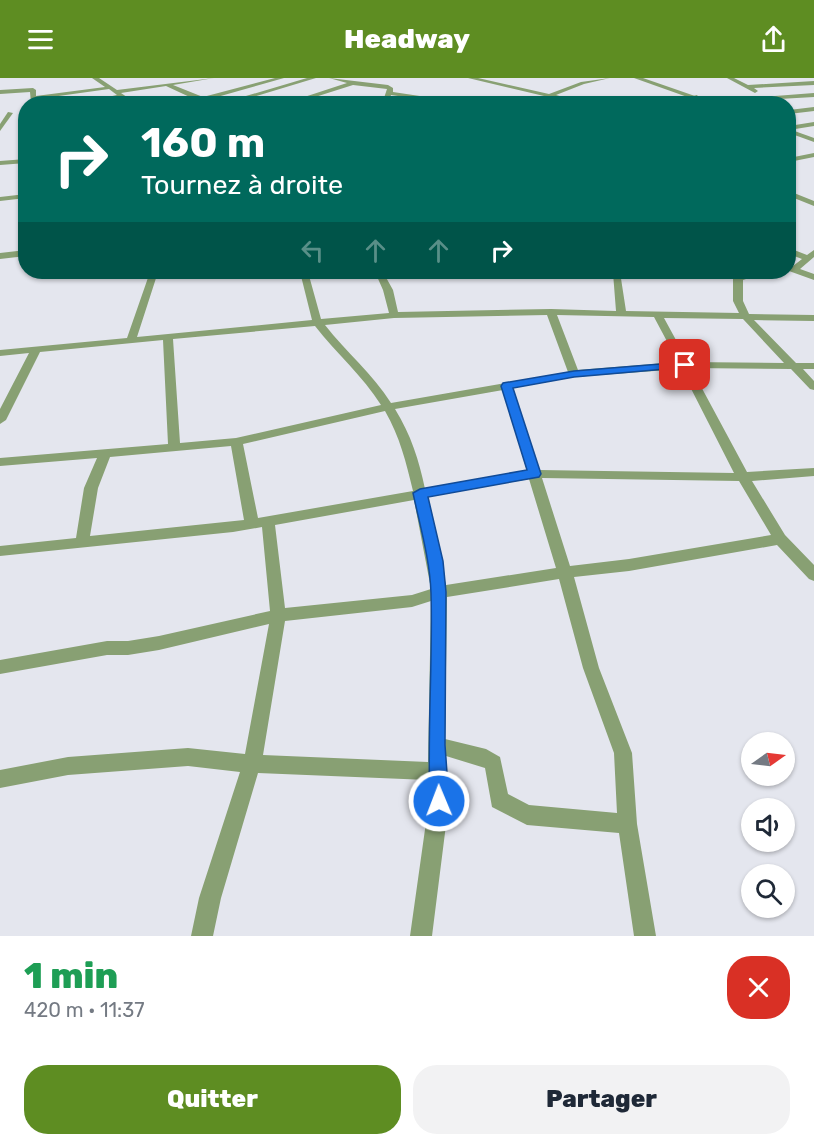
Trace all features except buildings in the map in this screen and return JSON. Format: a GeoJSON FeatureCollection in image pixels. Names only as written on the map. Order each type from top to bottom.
{"type":"FeatureCollection","features":[{"type":"Feature","properties":{"kind":"street"},"geometry":{"type":"LineString","coordinates":[[95,78],[121,96]]}},
{"type":"Feature","properties":{"kind":"street"},"geometry":{"type":"LineString","coordinates":[[110,96],[211,78]]}},
{"type":"Feature","properties":{"kind":"street"},"geometry":{"type":"LineString","coordinates":[[212,96],[281,78]]}},
{"type":"Feature","properties":{"kind":"street"},"geometry":{"type":"LineString","coordinates":[[249,96],[313,78]]}},
{"type":"Feature","properties":{"kind":"street"},"geometry":{"type":"LineString","coordinates":[[332,78],[388,87],[388,96]]}},
{"type":"Feature","properties":{"kind":"street"},"geometry":{"type":"LineString","coordinates":[[372,86],[382,78]]}},
{"type":"Feature","properties":{"kind":"street"},"geometry":{"type":"LineString","coordinates":[[471,78],[553,96]]}},
{"type":"Feature","properties":{"kind":"street"},"geometry":{"type":"LineString","coordinates":[[480,80],[489,78]]}},
{"type":"Feature","properties":{"kind":"street"},"geometry":{"type":"LineString","coordinates":[[569,78],[583,83]]}},
{"type":"Feature","properties":{"kind":"street"},"geometry":{"type":"LineString","coordinates":[[549,95],[583,83],[607,78]]}},
{"type":"Feature","properties":{"kind":"street"},"geometry":{"type":"LineString","coordinates":[[637,78],[691,96]]}},
{"type":"Feature","properties":{"kind":"street"},"geometry":{"type":"LineString","coordinates":[[730,78],[762,96]]}},
{"type":"Feature","properties":{"kind":"street"},"geometry":{"type":"LineString","coordinates":[[312,96],[353,83]]}},
{"type":"Feature","properties":{"kind":"street"},"geometry":{"type":"LineString","coordinates":[[747,87],[814,83]]}},
{"type":"Feature","properties":{"kind":"street"},"geometry":{"type":"LineString","coordinates":[[227,84],[236,89]]}},
{"type":"Feature","properties":{"kind":"street"},"geometry":{"type":"LineString","coordinates":[[168,85],[192,96]]}},
{"type":"Feature","properties":{"kind":"street"},"geometry":{"type":"LineString","coordinates":[[62,96],[108,88]]}},
{"type":"Feature","properties":{"kind":"street"},"geometry":{"type":"LineString","coordinates":[[0,92],[33,90],[34,96]]}},
{"type":"Feature","properties":{"kind":"street"},"geometry":{"type":"LineString","coordinates":[[226,93],[236,96]]}},
{"type":"Feature","properties":{"kind":"street"},"geometry":{"type":"LineString","coordinates":[[389,93],[410,96]]}},
{"type":"Feature","properties":{"kind":"street"},"geometry":{"type":"LineString","coordinates":[[796,96],[814,95]]}},
{"type":"Feature","properties":{"kind":"street"},"geometry":{"type":"LineString","coordinates":[[796,111],[814,109]]}},
{"type":"Feature","properties":{"kind":"street"},"geometry":{"type":"LineString","coordinates":[[1,126],[10,113]]}},
{"type":"Feature","properties":{"kind":"street"},"geometry":{"type":"LineString","coordinates":[[796,128],[814,124]]}},
{"type":"Feature","properties":{"kind":"street"},"geometry":{"type":"LineString","coordinates":[[796,132],[814,140]]}},
{"type":"Feature","properties":{"kind":"street"},"geometry":{"type":"LineString","coordinates":[[796,159],[814,155]]}},
{"type":"Feature","properties":{"kind":"street"},"geometry":{"type":"LineString","coordinates":[[0,163],[18,162]]}},
{"type":"Feature","properties":{"kind":"street"},"geometry":{"type":"LineString","coordinates":[[0,199],[18,197]]}},
{"type":"Feature","properties":{"kind":"street"},"geometry":{"type":"LineString","coordinates":[[796,253],[811,256]]}},
{"type":"Feature","properties":{"kind":"street"},"geometry":{"type":"LineString","coordinates":[[0,256],[18,254]]}},
{"type":"Feature","properties":{"kind":"street"},"geometry":{"type":"LineString","coordinates":[[796,266],[811,256]]}},
{"type":"Feature","properties":{"kind":"street"},"geometry":{"type":"LineString","coordinates":[[796,270],[814,277]]}},
{"type":"Feature","properties":{"kind":"street"},"geometry":{"type":"LineString","coordinates":[[131,340],[152,279]]}},
{"type":"Feature","properties":{"kind":"street"},"geometry":{"type":"LineString","coordinates":[[306,279],[318,321],[336,346],[378,391],[411,454],[435,561],[439,592],[436,745],[439,801],[421,936]]}},
{"type":"Feature","properties":{"kind":"street"},"geometry":{"type":"LineString","coordinates":[[382,279],[388,290],[394,315]]}},
{"type":"Feature","properties":{"kind":"street"},"geometry":{"type":"LineString","coordinates":[[618,279],[621,313]]}},
{"type":"Feature","properties":{"kind":"street"},"geometry":{"type":"LineString","coordinates":[[738,279],[738,301],[745,316],[814,387]]}},
{"type":"Feature","properties":{"kind":"street"},"geometry":{"type":"LineString","coordinates":[[551,312],[574,374]]}},
{"type":"Feature","properties":{"kind":"street"},"geometry":{"type":"LineString","coordinates":[[0,353],[394,315],[551,312],[814,318]]}},
{"type":"Feature","properties":{"kind":"street"},"geometry":{"type":"LineString","coordinates":[[657,313],[743,477],[780,538],[814,575]]}},
{"type":"Feature","properties":{"kind":"street"},"geometry":{"type":"LineString","coordinates":[[168,336],[174,448]]}},
{"type":"Feature","properties":{"kind":"street"},"geometry":{"type":"LineString","coordinates":[[0,420],[36,349]]}},
{"type":"Feature","properties":{"kind":"street"},"geometry":{"type":"LineString","coordinates":[[0,462],[236,442],[388,407],[574,374],[685,365],[814,366]]}},
{"type":"Feature","properties":{"kind":"street"},"geometry":{"type":"LineString","coordinates":[[507,386],[565,573],[591,668],[623,753],[627,824],[645,936]]}},
{"type":"Feature","properties":{"kind":"street"},"geometry":{"type":"LineString","coordinates":[[202,936],[210,898],[252,764],[278,615],[260,522],[236,442]]}},
{"type":"Feature","properties":{"kind":"street"},"geometry":{"type":"LineString","coordinates":[[82,543],[91,488],[105,454]]}},
{"type":"Feature","properties":{"kind":"street"},"geometry":{"type":"LineString","coordinates":[[0,551],[260,522],[534,474],[743,477],[814,472]]}},
{"type":"Feature","properties":{"kind":"street"},"geometry":{"type":"LineString","coordinates":[[0,667],[107,648],[128,648],[159,643],[278,615],[411,601],[439,592],[780,538]]}},
{"type":"Feature","properties":{"kind":"street"},"geometry":{"type":"LineString","coordinates":[[436,745],[486,758],[493,763],[499,800],[527,815],[627,824]]}},
{"type":"Feature","properties":{"kind":"street"},"geometry":{"type":"LineString","coordinates":[[0,779],[68,766],[188,758],[252,764],[439,771]]}},
{"type":"Feature","properties":{"kind":"route"},"geometry":{"type":"LineString","coordinates":[[439,801],[436,745],[439,592],[435,561],[420,493],[534,474],[507,386],[574,374],[685,365]]}}]}
